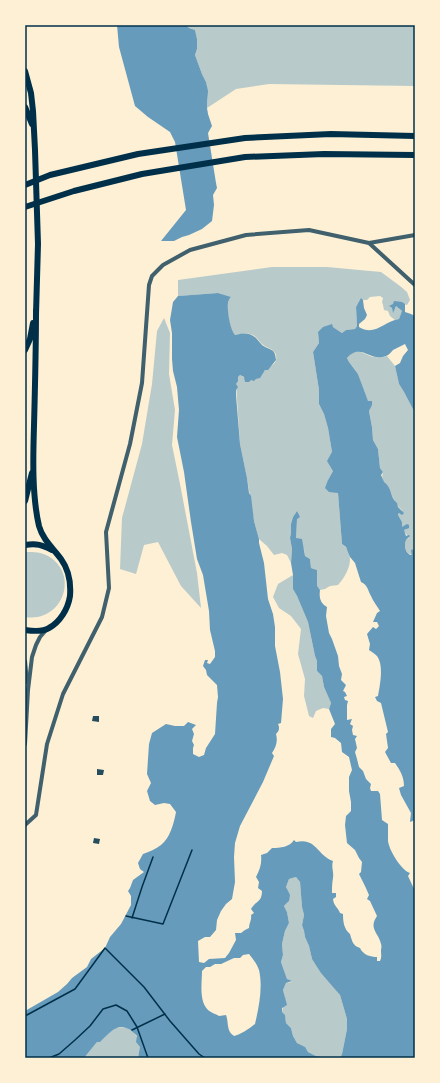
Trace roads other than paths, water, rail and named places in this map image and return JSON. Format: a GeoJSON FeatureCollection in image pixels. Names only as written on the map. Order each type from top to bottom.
{"type":"FeatureCollection","features":[{"type":"Feature","properties":{"kind":"main road"},"geometry":{"type":"LineString","coordinates":[[25,71],[31,92],[35,131],[38,244],[33,463],[40,529],[45,539],[61,559],[68,572],[70,582],[70,597],[65,611],[56,622],[48,629],[32,631],[25,630]]}},
{"type":"Feature","properties":{"kind":"main road"},"geometry":{"type":"LineString","coordinates":[[25,107],[35,131]]}},
{"type":"Feature","properties":{"kind":"main road"},"geometry":{"type":"LineString","coordinates":[[25,185],[50,174],[138,154],[244,138],[331,134],[415,136]]}},
{"type":"Feature","properties":{"kind":"main road"},"geometry":{"type":"LineString","coordinates":[[25,207],[74,191],[142,174],[245,157],[324,154],[415,155]]}},
{"type":"Feature","properties":{"kind":"main road"},"geometry":{"type":"LineString","coordinates":[[25,350],[30,339],[36,311]]}},
{"type":"Feature","properties":{"kind":"main road"},"geometry":{"type":"LineString","coordinates":[[25,501],[33,463]]}},
{"type":"Feature","properties":{"kind":"main road"},"geometry":{"type":"LineString","coordinates":[[25,545],[42,545],[54,551]]}},
{"type":"Feature","properties":{"kind":"street"},"geometry":{"type":"LineString","coordinates":[[25,825],[36,816],[47,744],[63,694],[102,617],[109,588],[106,532],[130,444],[142,383],[149,285],[152,276],[163,265],[190,250],[246,235],[309,230],[369,243],[415,235]]}},
{"type":"Feature","properties":{"kind":"street"},"geometry":{"type":"LineString","coordinates":[[369,243],[415,285]]}},
{"type":"Feature","properties":{"kind":"street"},"geometry":{"type":"LineString","coordinates":[[25,744],[28,690],[32,657],[40,637],[48,629]]}},
{"type":"Feature","properties":{"kind":"street"},"geometry":{"type":"LineString","coordinates":[[25,661],[28,690]]}},
{"type":"Feature","properties":{"kind":"water"},"geometry":{"type":"Polygon","coordinates":[[[117,25],[186,25],[195,30],[197,49],[195,55],[208,91],[207,108],[212,126],[208,133],[217,188],[213,195],[214,205],[212,221],[202,229],[174,241],[161,241],[186,210],[175,142],[170,132],[135,106],[119,47],[117,25]]]}},
{"type":"Feature","properties":{"kind":"water"},"geometry":{"type":"Polygon","coordinates":[[[218,293],[231,297],[228,302],[228,310],[230,325],[235,335],[246,334],[254,336],[262,345],[275,353],[276,360],[268,370],[265,370],[260,378],[254,381],[251,380],[249,382],[245,382],[244,377],[240,375],[236,384],[238,387],[236,390],[236,395],[240,444],[249,493],[251,496],[254,521],[264,563],[268,599],[273,614],[275,627],[275,646],[283,699],[281,723],[278,724],[279,728],[276,734],[276,744],[272,753],[274,756],[263,782],[240,826],[235,843],[235,882],[232,899],[221,911],[217,920],[216,930],[210,937],[205,937],[198,941],[199,962],[204,963],[209,959],[225,958],[236,940],[235,933],[241,933],[249,928],[251,915],[254,913],[251,909],[254,904],[260,900],[262,895],[262,891],[258,888],[259,882],[256,877],[259,871],[261,855],[267,853],[272,848],[287,846],[294,840],[296,842],[303,841],[312,844],[323,855],[333,861],[332,893],[336,893],[336,897],[333,899],[334,904],[340,913],[343,914],[345,928],[350,934],[354,945],[360,948],[365,954],[377,957],[377,961],[380,961],[381,958],[380,940],[374,928],[377,916],[370,901],[367,899],[369,895],[359,874],[361,872],[362,862],[355,850],[347,843],[345,825],[346,816],[351,811],[349,777],[352,770],[349,757],[342,752],[341,743],[335,738],[331,737],[331,729],[335,724],[329,709],[331,703],[324,687],[322,676],[317,671],[317,661],[308,622],[293,589],[291,563],[292,549],[290,538],[291,524],[297,511],[300,517],[297,519],[296,538],[302,539],[305,556],[310,559],[311,568],[317,570],[317,586],[320,590],[321,602],[327,607],[326,616],[329,633],[338,656],[342,674],[341,680],[346,685],[343,691],[347,696],[344,697],[345,700],[348,701],[347,720],[352,719],[350,724],[353,726],[353,735],[357,736],[355,739],[357,748],[355,752],[359,767],[363,771],[366,779],[371,784],[371,791],[378,791],[380,794],[382,820],[388,824],[389,845],[399,864],[410,873],[408,876],[415,891],[415,1058],[340,1058],[347,1029],[347,1019],[340,995],[321,973],[312,959],[302,925],[304,915],[300,882],[296,877],[289,879],[286,887],[290,895],[289,901],[284,906],[289,923],[285,931],[282,944],[283,955],[281,962],[287,979],[292,981],[286,983],[283,990],[287,1005],[282,1008],[282,1012],[285,1015],[286,1023],[291,1028],[297,1043],[305,1047],[308,1052],[316,1056],[323,1057],[138,1058],[140,1047],[136,1042],[137,1036],[126,1028],[122,1027],[113,1030],[100,1042],[97,1042],[84,1058],[25,1058],[25,1011],[58,992],[72,978],[87,967],[91,959],[105,948],[110,937],[121,924],[131,905],[131,896],[128,891],[133,880],[144,872],[140,869],[138,863],[143,854],[161,845],[171,830],[176,812],[170,804],[164,803],[155,805],[150,801],[147,791],[151,783],[147,774],[149,744],[152,733],[166,724],[184,726],[188,722],[196,725],[192,729],[194,734],[192,741],[194,745],[193,754],[199,757],[204,755],[206,748],[215,734],[218,697],[217,685],[207,675],[203,666],[205,660],[208,660],[207,663],[210,664],[215,657],[215,651],[210,630],[209,611],[203,575],[197,559],[184,472],[177,437],[179,410],[177,387],[173,371],[172,333],[170,320],[173,302],[178,296],[218,293]],[[249,954],[243,955],[240,958],[234,958],[221,964],[206,967],[202,971],[201,987],[204,1004],[207,1009],[219,1016],[226,1015],[230,1032],[234,1036],[242,1033],[255,1024],[258,1011],[261,990],[259,970],[249,954]]]}},
{"type":"Feature","properties":{"kind":"water"},"geometry":{"type":"Polygon","coordinates":[[[361,298],[363,300],[367,315],[359,324],[359,327],[365,330],[379,328],[399,319],[402,311],[396,306],[393,313],[392,308],[389,306],[393,304],[394,301],[405,304],[405,312],[415,316],[415,413],[399,384],[395,366],[400,363],[408,350],[405,344],[393,350],[386,356],[375,357],[357,352],[347,358],[358,374],[368,401],[372,401],[369,411],[373,440],[378,449],[380,468],[383,472],[381,475],[398,507],[404,513],[402,515],[399,513],[398,515],[402,522],[402,527],[407,524],[409,525],[409,528],[404,530],[406,536],[410,536],[406,540],[406,551],[410,555],[412,555],[412,549],[415,552],[415,820],[410,822],[411,813],[401,795],[399,788],[404,786],[400,771],[395,763],[391,763],[385,752],[388,748],[386,734],[388,732],[381,703],[377,701],[375,697],[378,696],[380,686],[380,664],[377,656],[369,650],[370,644],[367,634],[373,627],[376,629],[379,626],[377,622],[373,622],[377,613],[380,611],[366,586],[361,582],[355,563],[350,557],[346,547],[342,544],[338,493],[329,492],[325,488],[333,471],[327,461],[332,452],[328,428],[319,404],[319,390],[313,352],[319,343],[318,332],[323,327],[332,324],[333,327],[342,333],[346,330],[355,329],[357,326],[356,307],[361,298]]]}}]}
